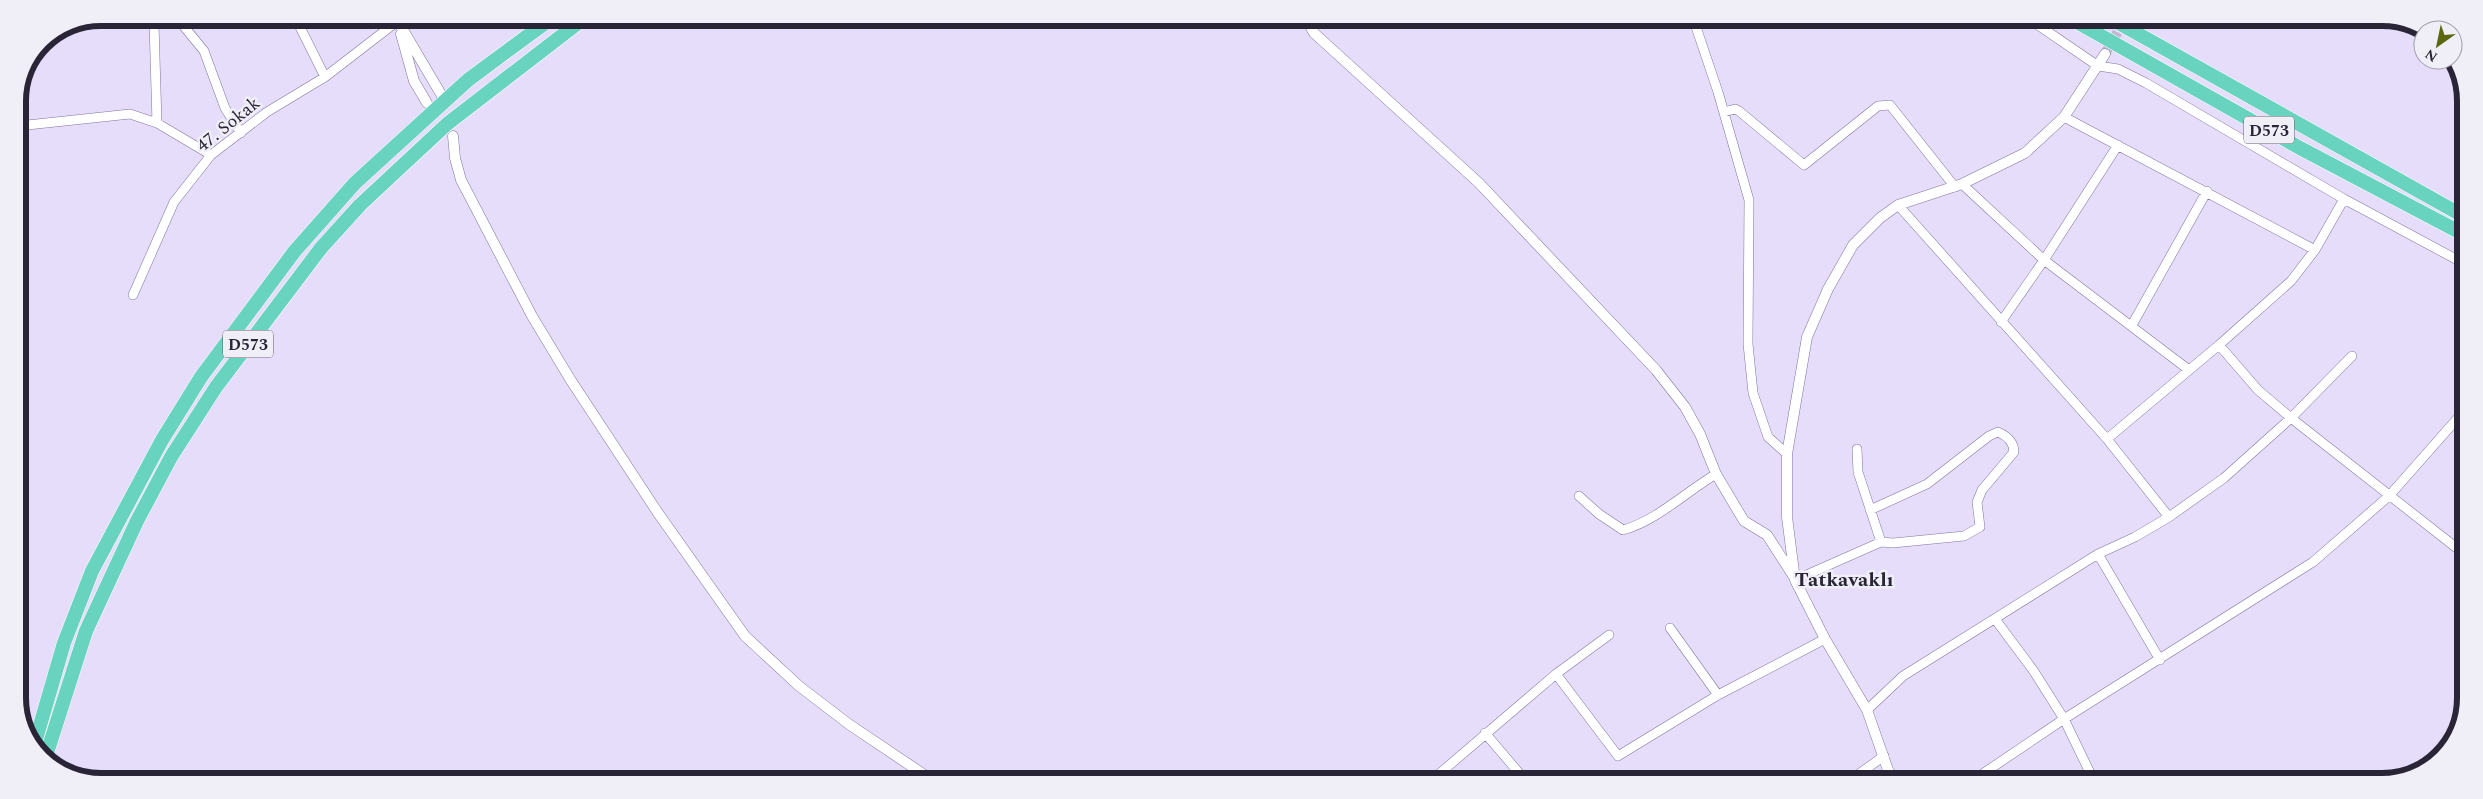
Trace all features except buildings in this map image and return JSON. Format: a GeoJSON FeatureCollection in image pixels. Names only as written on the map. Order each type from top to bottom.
{"type":"FeatureCollection","features":[{"type":"Feature","properties":{"kind":"highway","name":"D573"},"geometry":{"type":"LineString","coordinates":[[37,736],[64,643],[92,571],[157,448],[201,377],[294,252],[355,182],[445,101],[509,48],[541,26]]}},
{"type":"Feature","properties":{"kind":"highway","name":"D573"},"geometry":{"type":"LineString","coordinates":[[48,751],[90,622],[137,520],[171,457],[216,387],[321,248],[360,205],[447,124],[574,26]]}},
{"type":"Feature","properties":{"kind":"highway","name":"D573"},"geometry":{"type":"LineString","coordinates":[[2084,26],[2300,148],[2457,231]]}},
{"type":"Feature","properties":{"kind":"highway","name":"D573"},"geometry":{"type":"LineString","coordinates":[[2124,26],[2457,213]]}},
{"type":"Feature","properties":{"kind":"street"},"geometry":{"type":"LineString","coordinates":[[154,26],[157,123]]}},
{"type":"Feature","properties":{"kind":"street"},"geometry":{"type":"LineString","coordinates":[[184,26],[204,51],[224,108],[241,132]]}},
{"type":"Feature","properties":{"kind":"street"},"geometry":{"type":"LineString","coordinates":[[299,26],[325,78]]}},
{"type":"Feature","properties":{"kind":"street","name":"47. Sokak"},"geometry":{"type":"LineString","coordinates":[[133,295],[174,202],[211,155],[267,112],[325,78],[393,26]]}},
{"type":"Feature","properties":{"kind":"street"},"geometry":{"type":"LineString","coordinates":[[398,26],[414,81],[427,103]]}},
{"type":"Feature","properties":{"kind":"street"},"geometry":{"type":"LineString","coordinates":[[399,26],[445,101]]}},
{"type":"Feature","properties":{"kind":"street"},"geometry":{"type":"LineString","coordinates":[[1310,26],[1314,33],[1479,183],[1656,370],[1685,407],[1700,434],[1716,474],[1744,521],[1767,535],[1795,580],[1825,639],[1867,710],[1892,773]]}},
{"type":"Feature","properties":{"kind":"street"},"geometry":{"type":"LineString","coordinates":[[1696,26],[1724,112],[1749,200],[1748,344],[1753,393],[1768,437],[1787,454]]}},
{"type":"Feature","properties":{"kind":"street"},"geometry":{"type":"LineString","coordinates":[[2039,26],[2098,66],[2118,69],[2146,82],[2344,199],[2457,260]]}},
{"type":"Feature","properties":{"kind":"street"},"geometry":{"type":"LineString","coordinates":[[1795,580],[1787,517],[1787,454],[1807,338],[1828,289],[1853,245],[1880,218],[1898,206],[1959,185],[2024,153],[2064,117],[2105,54]]}},
{"type":"Feature","properties":{"kind":"street"},"geometry":{"type":"LineString","coordinates":[[1724,112],[1735,109],[1739,111],[1804,165],[1878,106],[1890,105],[1959,185],[2044,260],[2189,370]]}},
{"type":"Feature","properties":{"kind":"street"},"geometry":{"type":"LineString","coordinates":[[26,125],[130,114],[157,123],[211,155]]}},
{"type":"Feature","properties":{"kind":"street"},"geometry":{"type":"LineString","coordinates":[[2064,117],[2207,191],[2314,250]]}},
{"type":"Feature","properties":{"kind":"street"},"geometry":{"type":"LineString","coordinates":[[453,136],[455,158],[461,180],[532,316],[570,379],[652,505],[745,636],[799,686],[850,725],[922,773]]}},
{"type":"Feature","properties":{"kind":"street"},"geometry":{"type":"LineString","coordinates":[[2001,322],[2044,260],[2118,145]]}},
{"type":"Feature","properties":{"kind":"street"},"geometry":{"type":"LineString","coordinates":[[2132,325],[2207,191]]}},
{"type":"Feature","properties":{"kind":"street"},"geometry":{"type":"LineString","coordinates":[[2107,439],[2219,346],[2291,281],[2314,250],[2344,199]]}},
{"type":"Feature","properties":{"kind":"street"},"geometry":{"type":"LineString","coordinates":[[1898,206],[2107,439],[2169,517]]}},
{"type":"Feature","properties":{"kind":"street"},"geometry":{"type":"LineString","coordinates":[[2219,346],[2258,390],[2457,548]]}},
{"type":"Feature","properties":{"kind":"street"},"geometry":{"type":"LineString","coordinates":[[1867,710],[1903,676],[2098,554],[2135,537],[2169,517],[2224,478],[2291,418],[2352,356]]}},
{"type":"Feature","properties":{"kind":"street"},"geometry":{"type":"LineString","coordinates":[[1984,773],[2064,719],[2313,562],[2389,496],[2457,418]]}},
{"type":"Feature","properties":{"kind":"street"},"geometry":{"type":"LineString","coordinates":[[1795,580],[1881,542],[1893,543],[1964,536],[1980,527],[1977,502],[1982,490],[2014,452],[2014,446],[2006,435],[1998,432],[1989,436],[1927,484],[1870,510]]}},
{"type":"Feature","properties":{"kind":"street"},"geometry":{"type":"LineString","coordinates":[[1857,449],[1858,472],[1881,542]]}},
{"type":"Feature","properties":{"kind":"street"},"geometry":{"type":"LineString","coordinates":[[1580,496],[1599,514],[1623,530],[1648,520],[1716,474]]}},
{"type":"Feature","properties":{"kind":"street"},"geometry":{"type":"LineString","coordinates":[[2098,554],[2160,660]]}},
{"type":"Feature","properties":{"kind":"street"},"geometry":{"type":"LineString","coordinates":[[1995,619],[2033,670],[2064,719],[2090,773]]}},
{"type":"Feature","properties":{"kind":"street"},"geometry":{"type":"LineString","coordinates":[[1670,628],[1718,695]]}},
{"type":"Feature","properties":{"kind":"street"},"geometry":{"type":"LineString","coordinates":[[1440,773],[1556,674],[1609,635]]}},
{"type":"Feature","properties":{"kind":"street"},"geometry":{"type":"LineString","coordinates":[[1556,674],[1618,756],[1718,695],[1825,639]]}},
{"type":"Feature","properties":{"kind":"street"},"geometry":{"type":"LineString","coordinates":[[1485,733],[1519,773]]}},
{"type":"Feature","properties":{"kind":"street"},"geometry":{"type":"LineString","coordinates":[[1860,773],[1884,756]]}},
{"type":"Feature","properties":{"kind":"tunnel"},"geometry":{"type":"LineString","coordinates":[[2105,54],[2121,26]]}},
{"type":"Feature","properties":{"kind":"district","name":"Tatkavaklı"},"geometry":{"type":"Point","coordinates":[1844,579]}}]}
